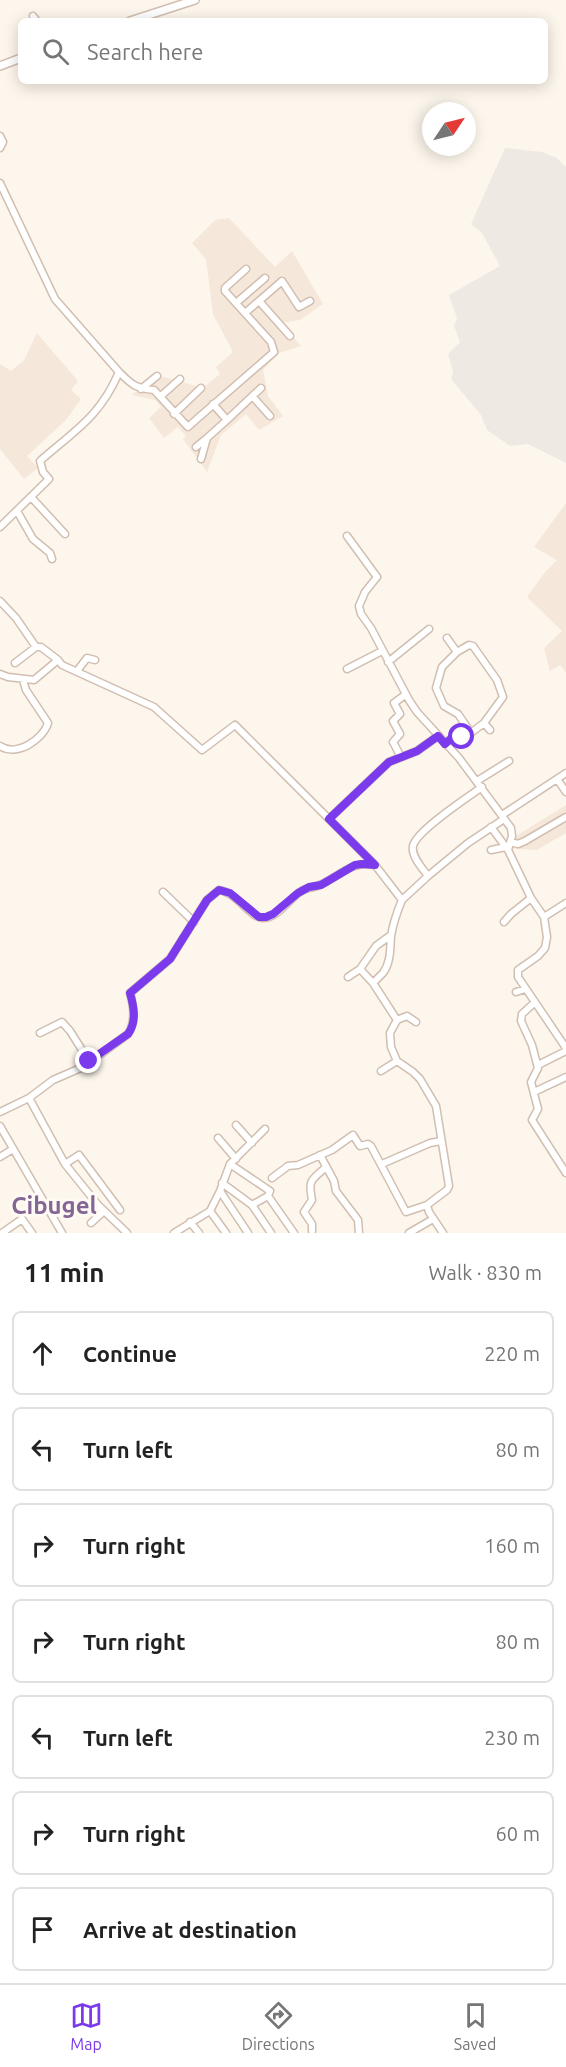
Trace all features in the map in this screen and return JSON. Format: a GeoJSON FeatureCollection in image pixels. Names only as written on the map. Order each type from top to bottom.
{"type":"FeatureCollection","features":[{"type":"Feature","properties":{"kind":"street"},"geometry":{"type":"LineString","coordinates":[[139,18],[195,0]]}},
{"type":"Feature","properties":{"kind":"street"},"geometry":{"type":"LineString","coordinates":[[0,66],[18,59]]}},
{"type":"Feature","properties":{"kind":"street"},"geometry":{"type":"LineString","coordinates":[[0,136],[3,142],[0,148]]}},
{"type":"Feature","properties":{"kind":"street"},"geometry":{"type":"LineString","coordinates":[[0,183],[55,299],[131,385],[141,390],[154,390],[188,427],[274,352],[271,342],[225,291],[225,288],[246,269]]}},
{"type":"Feature","properties":{"kind":"street"},"geometry":{"type":"LineString","coordinates":[[236,303],[265,278]]}},
{"type":"Feature","properties":{"kind":"street"},"geometry":{"type":"LineString","coordinates":[[245,313],[282,281],[299,308],[310,301]]}},
{"type":"Feature","properties":{"kind":"street"},"geometry":{"type":"LineString","coordinates":[[259,302],[290,336]]}},
{"type":"Feature","properties":{"kind":"street"},"geometry":{"type":"LineString","coordinates":[[0,527],[50,479],[43,472],[40,461],[86,423],[108,393],[119,372]]}},
{"type":"Feature","properties":{"kind":"street"},"geometry":{"type":"LineString","coordinates":[[141,390],[156,376]]}},
{"type":"Feature","properties":{"kind":"street"},"geometry":{"type":"LineString","coordinates":[[161,396],[180,380]]}},
{"type":"Feature","properties":{"kind":"street"},"geometry":{"type":"LineString","coordinates":[[174,414],[201,388]]}},
{"type":"Feature","properties":{"kind":"street"},"geometry":{"type":"LineString","coordinates":[[196,447],[261,388]]}},
{"type":"Feature","properties":{"kind":"street"},"geometry":{"type":"LineString","coordinates":[[253,397],[270,416]]}},
{"type":"Feature","properties":{"kind":"street"},"geometry":{"type":"LineString","coordinates":[[213,404],[227,420]]}},
{"type":"Feature","properties":{"kind":"street"},"geometry":{"type":"LineString","coordinates":[[201,459],[207,438]]}},
{"type":"Feature","properties":{"kind":"street"},"geometry":{"type":"LineString","coordinates":[[31,497],[65,534]]}},
{"type":"Feature","properties":{"kind":"street"},"geometry":{"type":"LineString","coordinates":[[17,511],[33,539],[50,553],[52,559]]}},
{"type":"Feature","properties":{"kind":"street"},"geometry":{"type":"LineString","coordinates":[[347,536],[377,577],[365,592],[359,606],[361,614],[371,628],[405,695],[480,784],[503,817],[512,832],[508,846]]}},
{"type":"Feature","properties":{"kind":"street"},"geometry":{"type":"LineString","coordinates":[[0,601],[16,618],[36,647]]}},
{"type":"Feature","properties":{"kind":"street"},"geometry":{"type":"LineString","coordinates":[[388,662],[429,629]]}},
{"type":"Feature","properties":{"kind":"street"},"geometry":{"type":"LineString","coordinates":[[447,638],[457,652]]}},
{"type":"Feature","properties":{"kind":"street"},"geometry":{"type":"LineString","coordinates":[[445,744],[453,737],[466,736],[471,733],[484,723],[502,697],[501,688],[472,646],[457,652],[442,667],[436,688],[446,708],[458,714],[471,733]]}},
{"type":"Feature","properties":{"kind":"street"},"geometry":{"type":"LineString","coordinates":[[15,663],[36,647],[41,647],[62,665],[154,707],[202,750],[235,725],[375,865],[402,900]]}},
{"type":"Feature","properties":{"kind":"street"},"geometry":{"type":"LineString","coordinates":[[347,669],[382,651]]}},
{"type":"Feature","properties":{"kind":"street"},"geometry":{"type":"LineString","coordinates":[[77,671],[87,658],[95,660]]}},
{"type":"Feature","properties":{"kind":"street"},"geometry":{"type":"LineString","coordinates":[[0,674],[23,680],[34,680],[58,660]]}},
{"type":"Feature","properties":{"kind":"street"},"geometry":{"type":"LineString","coordinates":[[0,746],[8,751],[14,751],[41,736],[46,730],[48,723],[26,690],[23,680]]}},
{"type":"Feature","properties":{"kind":"street"},"geometry":{"type":"LineString","coordinates":[[401,757],[393,742],[400,734],[393,721],[400,713],[394,703],[405,695]]}},
{"type":"Feature","properties":{"kind":"street"},"geometry":{"type":"LineString","coordinates":[[484,723],[490,730]]}},
{"type":"Feature","properties":{"kind":"street"},"geometry":{"type":"LineString","coordinates":[[329,819],[389,762],[417,751],[438,736]]}},
{"type":"Feature","properties":{"kind":"street"},"geometry":{"type":"LineString","coordinates":[[428,876],[413,854],[412,847],[416,839],[509,761]]}},
{"type":"Feature","properties":{"kind":"street"},"geometry":{"type":"LineString","coordinates":[[373,983],[383,973],[388,963],[391,935],[402,900],[468,843],[566,773]]}},
{"type":"Feature","properties":{"kind":"street"},"geometry":{"type":"LineString","coordinates":[[557,779],[565,787]]}},
{"type":"Feature","properties":{"kind":"street"},"geometry":{"type":"LineString","coordinates":[[491,850],[536,836],[566,817]]}},
{"type":"Feature","properties":{"kind":"street"},"geometry":{"type":"LineString","coordinates":[[491,828],[508,846],[531,898],[544,917],[547,942],[545,948],[518,970],[518,977],[566,1049],[538,1065]]}},
{"type":"Feature","properties":{"kind":"street"},"geometry":{"type":"LineString","coordinates":[[0,1112],[29,1098],[53,1080],[83,1067],[128,1034],[132,1029],[135,1011],[130,993],[170,959],[207,900],[219,890],[230,893],[259,917],[266,917],[304,890],[321,885],[355,865],[375,865]]}},
{"type":"Feature","properties":{"kind":"street"},"geometry":{"type":"LineString","coordinates":[[163,892],[194,922]]}},
{"type":"Feature","properties":{"kind":"street"},"geometry":{"type":"LineString","coordinates":[[504,922],[531,898]]}},
{"type":"Feature","properties":{"kind":"street"},"geometry":{"type":"LineString","coordinates":[[544,917],[566,903]]}},
{"type":"Feature","properties":{"kind":"street"},"geometry":{"type":"LineString","coordinates":[[348,977],[360,969],[376,946],[391,935]]}},
{"type":"Feature","properties":{"kind":"street"},"geometry":{"type":"LineString","coordinates":[[360,969],[373,983],[397,1020]]}},
{"type":"Feature","properties":{"kind":"street"},"geometry":{"type":"LineString","coordinates":[[516,992],[525,989]]}},
{"type":"Feature","properties":{"kind":"street"},"geometry":{"type":"LineString","coordinates":[[534,1003],[522,1014],[521,1021],[538,1065],[531,1082],[538,1109],[532,1120],[566,1173]]}},
{"type":"Feature","properties":{"kind":"street"},"geometry":{"type":"LineString","coordinates":[[272,1178],[288,1166],[298,1165],[332,1150],[353,1135],[360,1146],[370,1144],[406,1212],[427,1205],[449,1189],[436,1106],[413,1072],[397,1062],[390,1039],[392,1028],[397,1020],[408,1016],[416,1022]]}},
{"type":"Feature","properties":{"kind":"street"},"geometry":{"type":"LineString","coordinates":[[40,1033],[62,1022],[89,1061]]}},
{"type":"Feature","properties":{"kind":"street"},"geometry":{"type":"LineString","coordinates":[[381,1071],[397,1062]]}},
{"type":"Feature","properties":{"kind":"street"},"geometry":{"type":"LineString","coordinates":[[534,1092],[566,1077]]}},
{"type":"Feature","properties":{"kind":"street"},"geometry":{"type":"LineString","coordinates":[[29,1098],[65,1164],[104,1211],[127,1233]]}},
{"type":"Feature","properties":{"kind":"street"},"geometry":{"type":"LineString","coordinates":[[236,1125],[252,1143]]}},
{"type":"Feature","properties":{"kind":"street"},"geometry":{"type":"LineString","coordinates":[[0,1126],[62,1233]]}},
{"type":"Feature","properties":{"kind":"street"},"geometry":{"type":"LineString","coordinates":[[174,1233],[210,1212],[230,1164],[265,1129]]}},
{"type":"Feature","properties":{"kind":"street"},"geometry":{"type":"LineString","coordinates":[[218,1138],[236,1159]]}},
{"type":"Feature","properties":{"kind":"street"},"geometry":{"type":"LineString","coordinates":[[382,1164],[430,1143],[441,1141]]}},
{"type":"Feature","properties":{"kind":"street"},"geometry":{"type":"LineString","coordinates":[[0,1157],[13,1149]]}},
{"type":"Feature","properties":{"kind":"street"},"geometry":{"type":"LineString","coordinates":[[65,1164],[79,1155],[120,1210]]}},
{"type":"Feature","properties":{"kind":"street"},"geometry":{"type":"LineString","coordinates":[[320,1155],[334,1181],[336,1191],[358,1220],[359,1233]]}},
{"type":"Feature","properties":{"kind":"street"},"geometry":{"type":"LineString","coordinates":[[230,1164],[270,1191],[268,1196],[252,1205]]}},
{"type":"Feature","properties":{"kind":"street"},"geometry":{"type":"LineString","coordinates":[[311,1232],[312,1224],[304,1212],[312,1200],[310,1182],[326,1167]]}},
{"type":"Feature","properties":{"kind":"street"},"geometry":{"type":"LineString","coordinates":[[222,1183],[252,1205],[271,1233]]}},
{"type":"Feature","properties":{"kind":"street"},"geometry":{"type":"LineString","coordinates":[[219,1191],[248,1233]]}},
{"type":"Feature","properties":{"kind":"street"},"geometry":{"type":"LineString","coordinates":[[268,1196],[294,1233]]}},
{"type":"Feature","properties":{"kind":"street"},"geometry":{"type":"LineString","coordinates":[[427,1205],[443,1233]]}},
{"type":"Feature","properties":{"kind":"street"},"geometry":{"type":"LineString","coordinates":[[91,1223],[104,1211]]}},
{"type":"Feature","properties":{"kind":"street"},"geometry":{"type":"LineString","coordinates":[[210,1212],[226,1233]]}},
{"type":"Feature","properties":{"kind":"street"},"geometry":{"type":"LineString","coordinates":[[3,1233],[22,1219],[32,1233]]}},
{"type":"Feature","properties":{"kind":"street"},"geometry":{"type":"LineString","coordinates":[[409,1233],[433,1219]]}},
{"type":"Feature","properties":{"kind":"street"},"geometry":{"type":"LineString","coordinates":[[190,1222],[199,1233]]}},
{"type":"Feature","properties":{"kind":"shaded area"},"geometry":{"type":"Polygon","coordinates":[[[505,148],[542,152],[557,158],[566,167],[566,463],[528,444],[510,446],[487,430],[481,415],[451,379],[453,371],[448,354],[460,342],[454,326],[457,318],[449,295],[500,266],[482,233],[471,224],[505,148]]]}},
{"type":"Feature","properties":{"kind":"shaded area"},"geometry":{"type":"Polygon","coordinates":[[[229,218],[275,267],[292,251],[323,304],[300,320],[281,323],[301,346],[279,353],[263,370],[268,396],[283,416],[259,430],[246,414],[221,435],[207,472],[183,439],[186,436],[178,427],[164,438],[149,418],[161,407],[155,400],[132,395],[157,375],[203,388],[220,374],[216,367],[233,352],[213,314],[206,259],[192,243],[215,220],[229,218]]]}},
{"type":"Feature","properties":{"kind":"shaded area"},"geometry":{"type":"Polygon","coordinates":[[[37,333],[78,381],[71,390],[81,399],[66,420],[27,456],[38,468],[24,479],[0,449],[0,364],[11,371],[24,360],[37,333]]]}},
{"type":"Feature","properties":{"kind":"shaded area"},"geometry":{"type":"Polygon","coordinates":[[[566,503],[566,673],[560,665],[550,671],[544,648],[562,631],[527,597],[557,560],[534,547],[566,503]]]}},
{"type":"Feature","properties":{"kind":"shaded area"},"geometry":{"type":"Polygon","coordinates":[[[566,805],[566,833],[537,850],[504,848],[508,841],[566,805]]]}},
{"type":"Feature","properties":{"kind":"district","name":"Cibugel"},"geometry":{"type":"Point","coordinates":[54,1206]}},
{"type":"Feature","properties":{"kind":"route"},"geometry":{"type":"LineString","coordinates":[[89,1061],[132,1029],[135,1011],[129,994],[170,959],[191,929],[195,918],[207,900],[214,893],[219,890],[230,893],[261,918],[273,914],[298,893],[309,887],[321,885],[355,865],[375,865],[329,819],[389,762],[417,751],[438,736],[445,744],[453,737],[462,737]]}}]}
